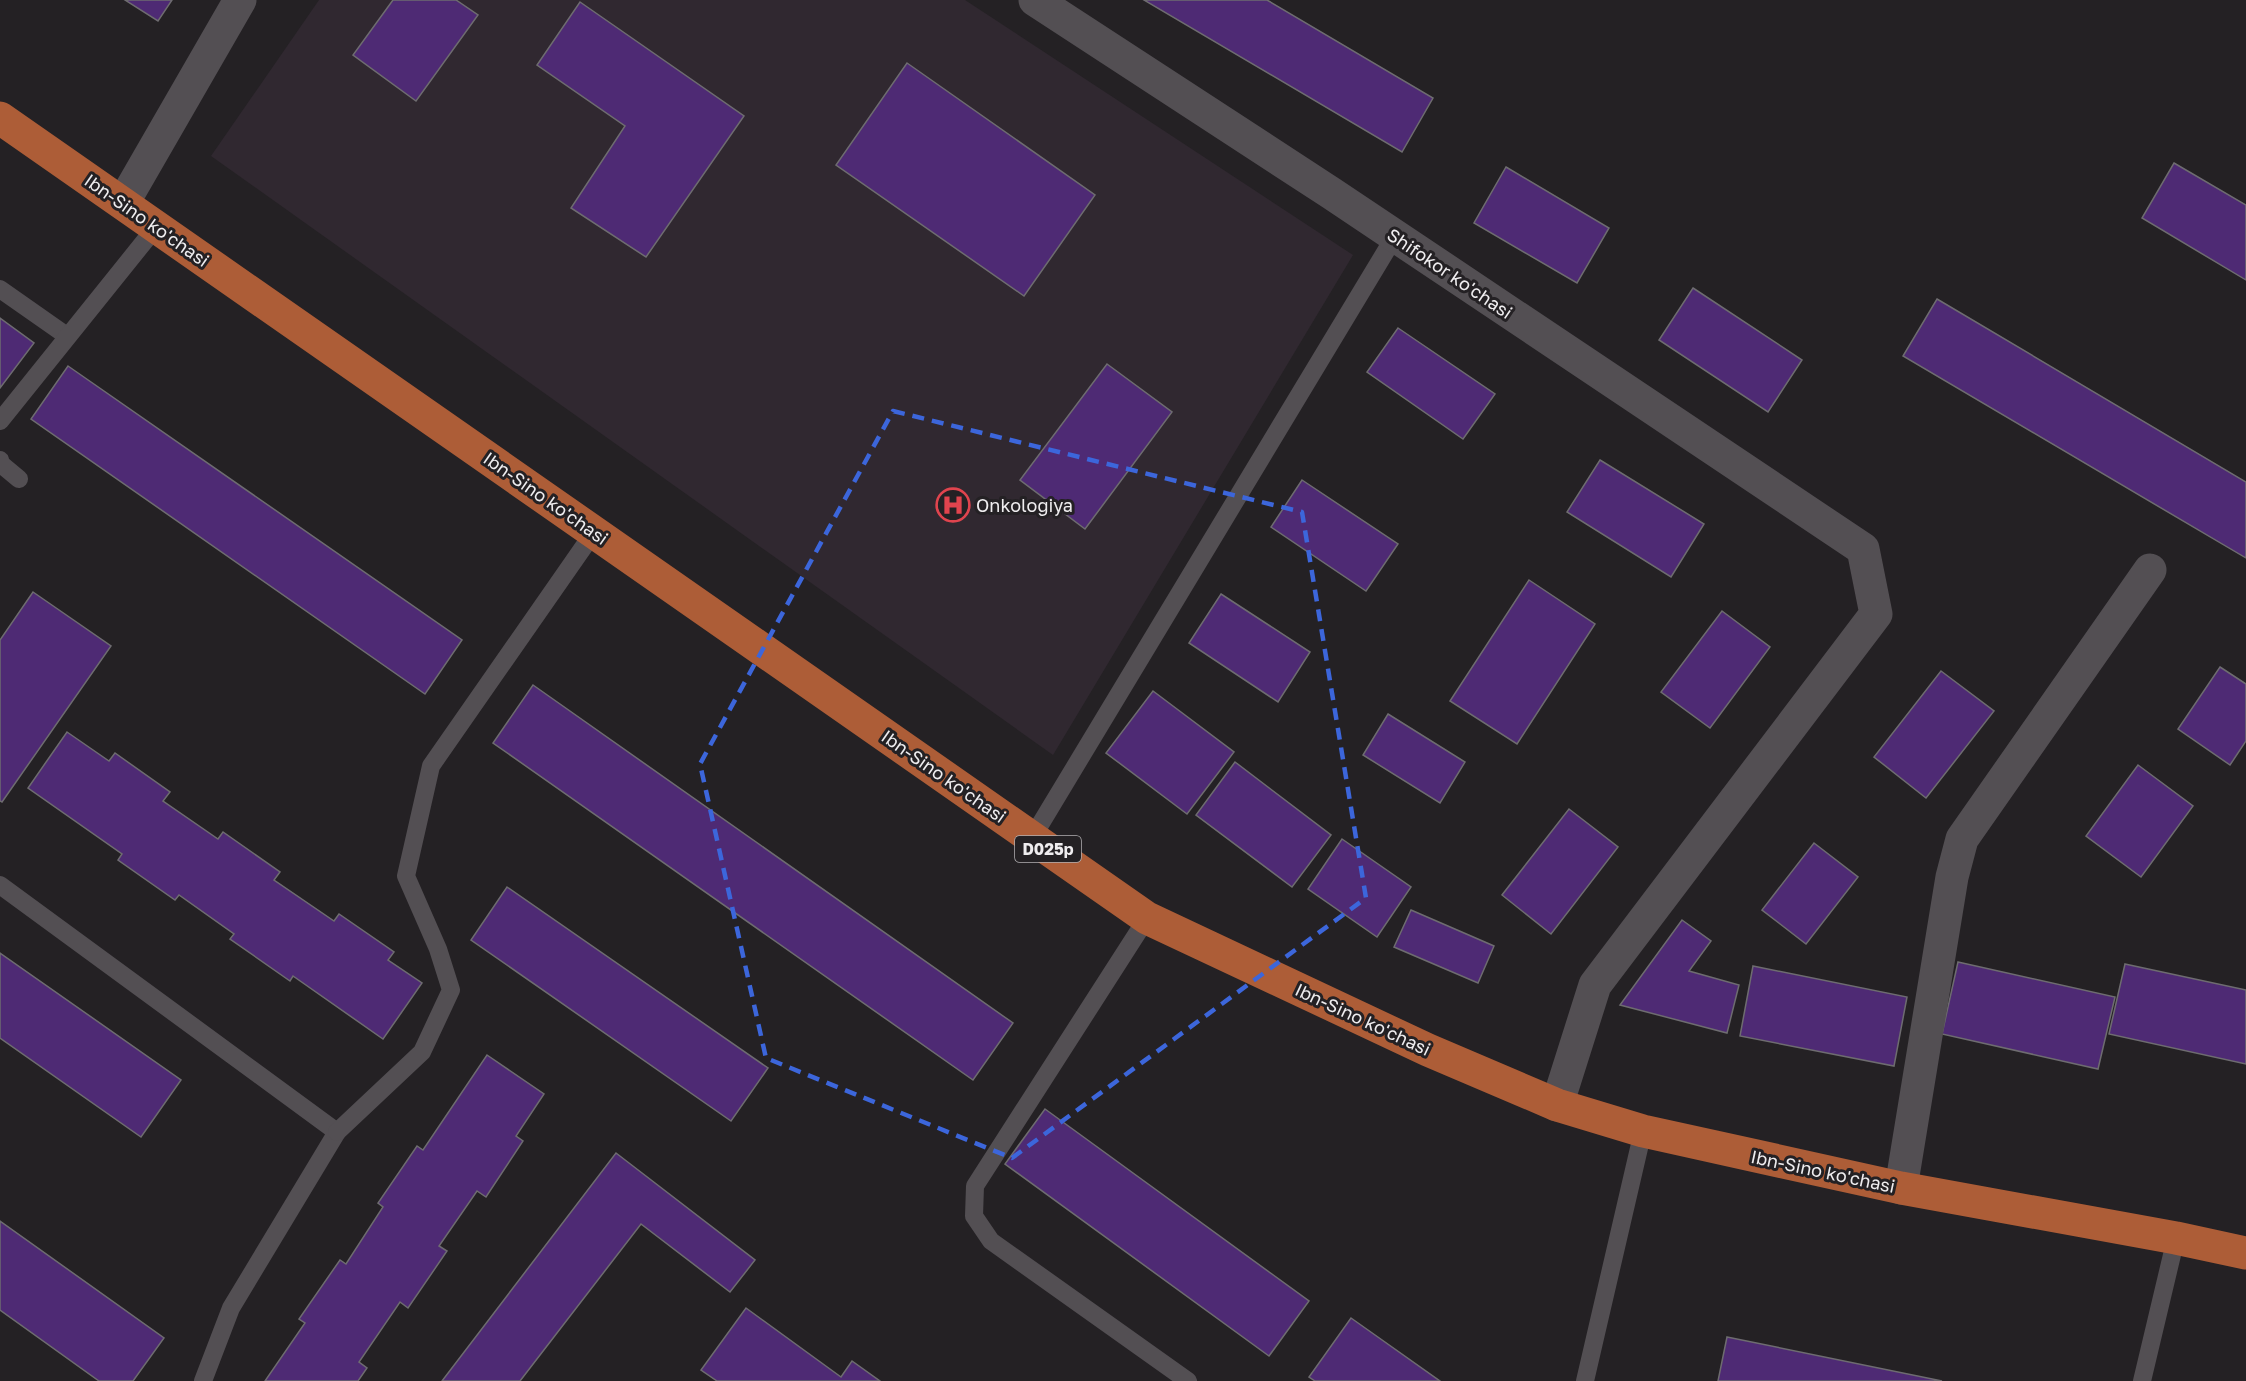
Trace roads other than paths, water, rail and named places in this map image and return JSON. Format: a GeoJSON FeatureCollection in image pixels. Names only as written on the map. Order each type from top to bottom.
{"type":"FeatureCollection","features":[{"type":"Feature","properties":{"kind":"main road","name":"Ibn-Sino ko'chasi"},"geometry":{"type":"LineString","coordinates":[[0,118],[1147,918],[1428,1050],[1557,1105],[1643,1131],[1901,1188],[2246,1253]]}},
{"type":"Feature","properties":{"kind":"street"},"geometry":{"type":"LineString","coordinates":[[123,204],[240,0]]}},
{"type":"Feature","properties":{"kind":"street","name":"Shifokor ko'chasi"},"geometry":{"type":"LineString","coordinates":[[1035,0],[1395,236],[1863,549],[1876,614],[1723,813],[1595,985],[1557,1105]]}},
{"type":"Feature","properties":{"kind":"street"},"geometry":{"type":"LineString","coordinates":[[1901,1188],[1952,877],[1962,839],[2150,570]]}},
{"type":"Feature","properties":{"kind":"lane"},"geometry":{"type":"LineString","coordinates":[[0,421],[156,227]]}},
{"type":"Feature","properties":{"kind":"lane"},"geometry":{"type":"LineString","coordinates":[[1032,838],[1395,236]]}},
{"type":"Feature","properties":{"kind":"lane"},"geometry":{"type":"LineString","coordinates":[[0,289],[67,336]]}},
{"type":"Feature","properties":{"kind":"lane"},"geometry":{"type":"LineString","coordinates":[[0,460],[1,464],[19,479]]}},
{"type":"Feature","properties":{"kind":"lane"},"geometry":{"type":"LineString","coordinates":[[203,1381],[231,1308],[337,1132],[422,1052],[451,990],[438,950],[406,876],[431,766],[594,532]]}},
{"type":"Feature","properties":{"kind":"lane"},"geometry":{"type":"LineString","coordinates":[[0,885],[337,1132]]}},
{"type":"Feature","properties":{"kind":"lane"},"geometry":{"type":"LineString","coordinates":[[1147,918],[975,1185],[974,1216],[991,1241],[1188,1381]]}},
{"type":"Feature","properties":{"kind":"lane"},"geometry":{"type":"LineString","coordinates":[[1585,1381],[1643,1131]]}},
{"type":"Feature","properties":{"kind":"lane"},"geometry":{"type":"LineString","coordinates":[[2142,1381],[2176,1238]]}},
{"type":"Feature","properties":{"kind":"place","name":"Onkologiya"},"geometry":{"type":"Point","coordinates":[953,505]}}]}
